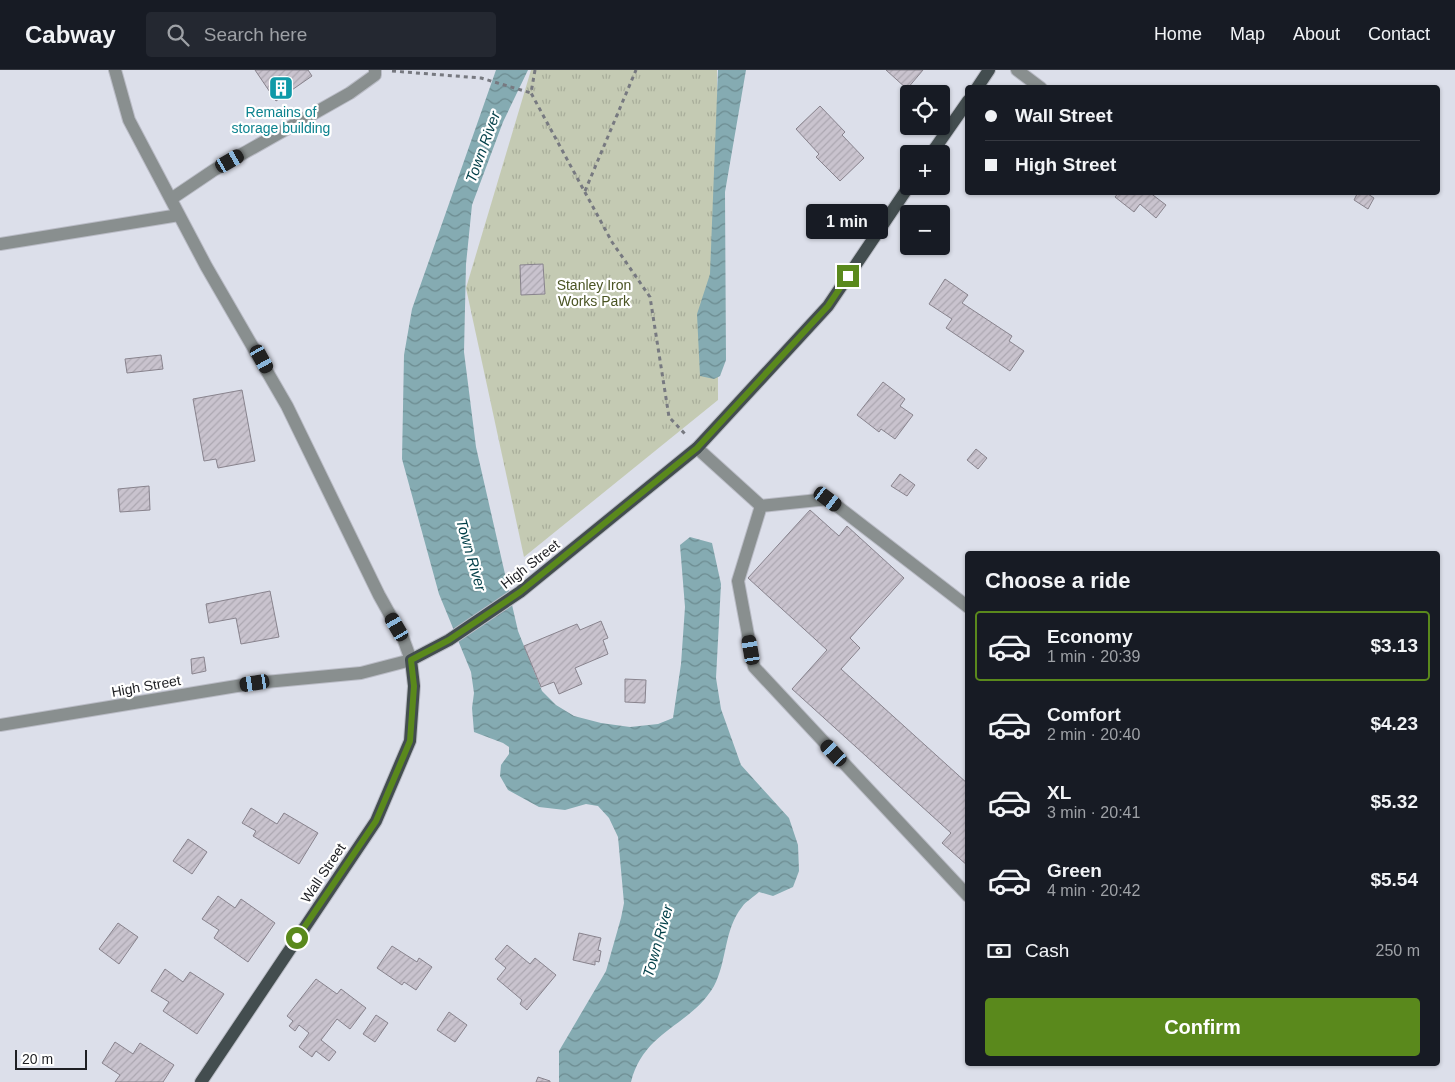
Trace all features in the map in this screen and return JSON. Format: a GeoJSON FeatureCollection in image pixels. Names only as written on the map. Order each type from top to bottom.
{"type":"FeatureCollection","features":[{"type":"Feature","properties":{"kind":"main road"},"geometry":{"type":"LineString","coordinates":[[979,85],[989,70]]}},
{"type":"Feature","properties":{"kind":"main road"},"geometry":{"type":"LineString","coordinates":[[937,145],[965,106]]}},
{"type":"Feature","properties":{"kind":"main road","name":"High Street"},"geometry":{"type":"LineString","coordinates":[[411,660],[449,640],[520,592],[697,448],[828,306],[903,195]]}},
{"type":"Feature","properties":{"kind":"main road","name":"Wall Street"},"geometry":{"type":"LineString","coordinates":[[201,1082],[376,821],[410,741],[414,686],[411,660]]}},
{"type":"Feature","properties":{"kind":"street"},"geometry":{"type":"LineString","coordinates":[[115,70],[129,120],[179,215],[300,430],[379,595],[403,638],[411,660]]}},
{"type":"Feature","properties":{"kind":"street"},"geometry":{"type":"LineString","coordinates":[[171,199],[214,170],[350,93],[375,75],[375,70]]}},
{"type":"Feature","properties":{"kind":"street"},"geometry":{"type":"LineString","coordinates":[[1017,70],[1037,85]]}},
{"type":"Feature","properties":{"kind":"street"},"geometry":{"type":"LineString","coordinates":[[0,244],[179,215]]}},
{"type":"Feature","properties":{"kind":"street"},"geometry":{"type":"LineString","coordinates":[[697,448],[761,506],[828,499],[965,605]]}},
{"type":"Feature","properties":{"kind":"street"},"geometry":{"type":"LineString","coordinates":[[761,506],[738,581],[754,667],[965,893]]}},
{"type":"Feature","properties":{"kind":"street","name":"High Street"},"geometry":{"type":"LineString","coordinates":[[0,725],[255,683],[361,673],[411,660]]}},
{"type":"Feature","properties":{"kind":"path"},"geometry":{"type":"LineString","coordinates":[[384,70],[481,78],[531,93]]}},
{"type":"Feature","properties":{"kind":"path"},"geometry":{"type":"LineString","coordinates":[[535,70],[531,93],[612,242],[650,297],[669,417],[697,448]]}},
{"type":"Feature","properties":{"kind":"path"},"geometry":{"type":"LineString","coordinates":[[585,192],[636,70]]}},
{"type":"Feature","properties":{"kind":"green space","name":"Stanley Iron Works Park"},"geometry":{"type":"Polygon","coordinates":[[[531,70],[717,70],[718,400],[524,557],[466,288],[531,70]]]}},
{"type":"Feature","properties":{"kind":"water","name":"Town River"},"geometry":{"type":"Polygon","coordinates":[[[496,70],[528,70],[503,122],[472,205],[466,264],[464,352],[476,447],[518,631],[542,691],[556,705],[574,716],[601,723],[630,727],[658,724],[673,718],[681,664],[685,607],[680,545],[690,537],[712,543],[721,584],[716,678],[721,709],[741,765],[789,818],[798,845],[799,871],[793,887],[773,896],[759,892],[744,905],[732,925],[714,986],[693,1011],[657,1039],[646,1051],[637,1065],[631,1082],[559,1082],[559,1051],[606,971],[621,918],[624,903],[618,837],[609,818],[598,806],[586,804],[565,810],[539,807],[508,790],[500,776],[501,765],[509,754],[509,747],[474,732],[472,708],[474,693],[471,672],[439,594],[402,459],[404,355],[412,309],[496,70]]]}},
{"type":"Feature","properties":{"kind":"water"},"geometry":{"type":"Polygon","coordinates":[[[718,70],[746,70],[725,192],[726,360],[720,376],[714,379],[700,376],[697,314],[710,274],[718,70]]]}},
{"type":"Feature","properties":{"kind":"building","name":"Remains of storage building"},"geometry":{"type":"Polygon","coordinates":[[[255,70],[308,70],[312,76],[276,101],[255,70]]]}},
{"type":"Feature","properties":{"kind":"building"},"geometry":{"type":"Polygon","coordinates":[[[886,70],[923,70],[910,85],[903,85],[886,70]]]}},
{"type":"Feature","properties":{"kind":"building"},"geometry":{"type":"Polygon","coordinates":[[[820,106],[845,132],[842,135],[864,158],[840,181],[816,157],[819,154],[796,129],[820,106]]]}},
{"type":"Feature","properties":{"kind":"building"},"geometry":{"type":"Polygon","coordinates":[[[1117,195],[1153,195],[1166,205],[1156,218],[1140,204],[1134,212],[1115,197],[1117,195]]]}},
{"type":"Feature","properties":{"kind":"building"},"geometry":{"type":"Polygon","coordinates":[[[1356,195],[1370,195],[1374,198],[1368,209],[1354,200],[1356,195]]]}},
{"type":"Feature","properties":{"kind":"building"},"geometry":{"type":"Polygon","coordinates":[[[543,264],[545,294],[521,295],[520,265],[543,264]]]}},
{"type":"Feature","properties":{"kind":"building"},"geometry":{"type":"Polygon","coordinates":[[[945,279],[968,295],[962,303],[1012,336],[1009,341],[1024,351],[1010,371],[946,328],[952,319],[929,304],[945,279]]]}},
{"type":"Feature","properties":{"kind":"building"},"geometry":{"type":"Polygon","coordinates":[[[161,355],[163,369],[127,373],[125,359],[161,355]]]}},
{"type":"Feature","properties":{"kind":"building"},"geometry":{"type":"Polygon","coordinates":[[[883,382],[905,399],[900,406],[913,415],[895,439],[881,429],[879,432],[857,415],[883,382]]]}},
{"type":"Feature","properties":{"kind":"building"},"geometry":{"type":"Polygon","coordinates":[[[242,390],[255,461],[218,468],[216,459],[204,461],[193,399],[242,390]]]}},
{"type":"Feature","properties":{"kind":"building"},"geometry":{"type":"Polygon","coordinates":[[[976,449],[987,458],[978,469],[967,460],[976,449]]]}},
{"type":"Feature","properties":{"kind":"building"},"geometry":{"type":"Polygon","coordinates":[[[900,474],[915,485],[907,496],[891,486],[900,474]]]}},
{"type":"Feature","properties":{"kind":"building"},"geometry":{"type":"Polygon","coordinates":[[[149,486],[150,510],[120,512],[118,489],[149,486]]]}},
{"type":"Feature","properties":{"kind":"building"},"geometry":{"type":"Polygon","coordinates":[[[810,510],[839,536],[847,526],[904,578],[850,638],[860,648],[841,669],[965,781],[965,863],[942,843],[951,833],[792,689],[827,650],[748,578],[810,510]]]}},
{"type":"Feature","properties":{"kind":"building"},"geometry":{"type":"Polygon","coordinates":[[[270,591],[279,637],[241,644],[236,618],[209,623],[206,604],[270,591]]]}},
{"type":"Feature","properties":{"kind":"building"},"geometry":{"type":"Polygon","coordinates":[[[601,621],[608,638],[603,640],[608,654],[575,668],[582,684],[559,694],[554,682],[541,687],[524,646],[577,624],[580,630],[601,621]]]}},
{"type":"Feature","properties":{"kind":"building"},"geometry":{"type":"Polygon","coordinates":[[[204,657],[206,671],[192,674],[191,659],[204,657]]]}},
{"type":"Feature","properties":{"kind":"building"},"geometry":{"type":"Polygon","coordinates":[[[625,679],[646,680],[645,703],[625,702],[625,679]]]}},
{"type":"Feature","properties":{"kind":"building"},"geometry":{"type":"Polygon","coordinates":[[[251,808],[277,824],[284,813],[318,833],[299,864],[253,836],[256,831],[242,823],[251,808]]]}},
{"type":"Feature","properties":{"kind":"building"},"geometry":{"type":"Polygon","coordinates":[[[188,839],[207,852],[192,874],[173,861],[188,839]]]}},
{"type":"Feature","properties":{"kind":"building"},"geometry":{"type":"Polygon","coordinates":[[[218,896],[235,908],[241,899],[275,923],[248,962],[214,938],[219,930],[202,919],[218,896]]]}},
{"type":"Feature","properties":{"kind":"building"},"geometry":{"type":"Polygon","coordinates":[[[118,923],[138,937],[119,964],[99,949],[118,923]]]}},
{"type":"Feature","properties":{"kind":"building"},"geometry":{"type":"Polygon","coordinates":[[[579,933],[601,938],[598,950],[601,951],[599,962],[595,961],[595,965],[573,960],[579,933]]]}},
{"type":"Feature","properties":{"kind":"building"},"geometry":{"type":"Polygon","coordinates":[[[507,945],[530,964],[535,958],[556,975],[527,1010],[520,1004],[522,1000],[497,979],[506,968],[495,959],[507,945]]]}},
{"type":"Feature","properties":{"kind":"building"},"geometry":{"type":"Polygon","coordinates":[[[392,946],[417,962],[419,958],[432,967],[416,990],[404,982],[402,985],[377,968],[392,946]]]}},
{"type":"Feature","properties":{"kind":"building"},"geometry":{"type":"Polygon","coordinates":[[[165,969],[183,982],[190,972],[224,994],[197,1034],[163,1011],[169,1002],[151,991],[165,969]]]}},
{"type":"Feature","properties":{"kind":"building"},"geometry":{"type":"Polygon","coordinates":[[[316,979],[337,994],[341,989],[366,1008],[350,1029],[337,1019],[321,1040],[336,1052],[329,1061],[316,1051],[312,1057],[299,1047],[309,1033],[299,1025],[295,1031],[289,1026],[293,1021],[287,1016],[316,979]]]}},
{"type":"Feature","properties":{"kind":"building"},"geometry":{"type":"Polygon","coordinates":[[[449,1012],[467,1025],[455,1042],[437,1030],[449,1012]]]}},
{"type":"Feature","properties":{"kind":"building"},"geometry":{"type":"Polygon","coordinates":[[[376,1015],[388,1023],[375,1042],[363,1034],[376,1015]]]}},
{"type":"Feature","properties":{"kind":"building"},"geometry":{"type":"Polygon","coordinates":[[[115,1042],[133,1054],[140,1043],[174,1065],[163,1082],[115,1082],[120,1075],[102,1063],[115,1042]]]}},
{"type":"Feature","properties":{"kind":"building"},"geometry":{"type":"Polygon","coordinates":[[[538,1077],[550,1081],[550,1082],[536,1082],[538,1077]]]}},
{"type":"Feature","properties":{"kind":"place","name":"Remains of storage building"},"geometry":{"type":"Point","coordinates":[281,88]}},
{"type":"Feature","properties":{"kind":"route"},"geometry":{"type":"LineString","coordinates":[[297,938],[376,821],[410,741],[414,686],[411,660],[449,640],[520,592],[697,448],[828,306],[848,276]]}}]}
